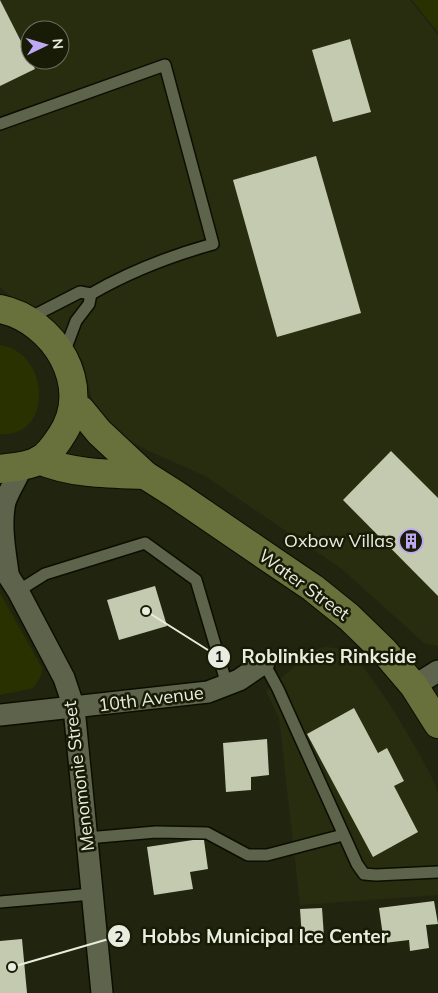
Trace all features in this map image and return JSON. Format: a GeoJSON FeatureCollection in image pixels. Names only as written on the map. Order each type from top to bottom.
{"type":"FeatureCollection","features":[{"type":"Feature","properties":{"kind":"main road"},"geometry":{"type":"LineString","coordinates":[[0,308],[30,321],[48,335],[63,354],[72,379],[73,406],[66,428],[53,448],[21,465]]}},
{"type":"Feature","properties":{"kind":"main road","name":"Water Street"},"geometry":{"type":"LineString","coordinates":[[73,406],[82,410],[99,432],[144,476],[175,494],[313,588],[349,617],[384,651],[414,686],[438,724]]}},
{"type":"Feature","properties":{"kind":"main road","name":"Water Street"},"geometry":{"type":"LineString","coordinates":[[21,465],[144,476]]}},
{"type":"Feature","properties":{"kind":"street","name":"Menomonie Street"},"geometry":{"type":"LineString","coordinates":[[21,465],[2,512],[1,526],[8,576],[64,678],[74,708],[102,993]]}},
{"type":"Feature","properties":{"kind":"street","name":"10th Avenue"},"geometry":{"type":"LineString","coordinates":[[0,716],[208,692],[239,680],[264,663]]}},
{"type":"Feature","properties":{"kind":"street"},"geometry":{"type":"LineString","coordinates":[[414,686],[438,671]]}},
{"type":"Feature","properties":{"kind":"lane"},"geometry":{"type":"LineString","coordinates":[[0,124],[165,65],[213,244],[178,254],[113,281],[91,294],[80,292],[39,313],[30,321]]}},
{"type":"Feature","properties":{"kind":"lane"},"geometry":{"type":"LineString","coordinates":[[63,354],[76,321],[89,304],[91,294]]}},
{"type":"Feature","properties":{"kind":"lane"},"geometry":{"type":"LineString","coordinates":[[8,576],[46,574],[145,543],[196,580],[227,685]]}},
{"type":"Feature","properties":{"kind":"lane"},"geometry":{"type":"LineString","coordinates":[[264,663],[278,689],[357,864],[364,874],[438,872]]}},
{"type":"Feature","properties":{"kind":"lane"},"geometry":{"type":"LineString","coordinates":[[87,838],[156,832],[207,833],[248,855],[267,855],[344,835]]}},
{"type":"Feature","properties":{"kind":"lane"},"geometry":{"type":"LineString","coordinates":[[0,902],[92,894]]}},
{"type":"Feature","properties":{"kind":"shaded area"},"geometry":{"type":"Polygon","coordinates":[[[0,0],[410,0],[438,35],[438,646],[424,643],[342,569],[205,476],[118,435],[94,408],[83,361],[58,330],[21,306],[0,287],[0,0]]]}},
{"type":"Feature","properties":{"kind":"shaded area"},"geometry":{"type":"Polygon","coordinates":[[[412,0],[438,0],[438,32],[412,0]]]}},
{"type":"Feature","properties":{"kind":"shaded area"},"geometry":{"type":"Polygon","coordinates":[[[0,345],[17,351],[29,362],[36,377],[39,394],[37,409],[30,423],[18,432],[0,434],[0,345]]]}},
{"type":"Feature","properties":{"kind":"shaded area"},"geometry":{"type":"Polygon","coordinates":[[[0,593],[42,668],[41,676],[33,688],[0,695],[0,593]]]}},
{"type":"Feature","properties":{"kind":"shaded area"},"geometry":{"type":"Polygon","coordinates":[[[326,647],[342,649],[363,667],[389,703],[434,782],[438,794],[438,895],[300,905],[279,718],[266,691],[314,650],[326,647]]]}},
{"type":"Feature","properties":{"kind":"building"},"geometry":{"type":"Polygon","coordinates":[[[0,0],[20,39],[20,70],[33,70],[0,86],[0,0]]]}},
{"type":"Feature","properties":{"kind":"building"},"geometry":{"type":"Polygon","coordinates":[[[350,39],[371,112],[333,122],[312,50],[350,39]]]}},
{"type":"Feature","properties":{"kind":"building"},"geometry":{"type":"Polygon","coordinates":[[[316,156],[361,313],[277,337],[233,180],[316,156]]]}},
{"type":"Feature","properties":{"kind":"building","name":"Oxbow Villas"},"geometry":{"type":"Polygon","coordinates":[[[391,451],[438,498],[438,596],[343,500],[391,451]]]}},
{"type":"Feature","properties":{"kind":"building"},"geometry":{"type":"Polygon","coordinates":[[[155,586],[167,626],[119,640],[107,600],[155,586]]]}},
{"type":"Feature","properties":{"kind":"building"},"geometry":{"type":"Polygon","coordinates":[[[354,708],[378,753],[387,748],[404,781],[394,786],[418,832],[373,857],[307,734],[354,708]]]}},
{"type":"Feature","properties":{"kind":"building"},"geometry":{"type":"Polygon","coordinates":[[[267,739],[269,775],[251,777],[251,790],[226,792],[223,743],[267,739]]]}},
{"type":"Feature","properties":{"kind":"building"},"geometry":{"type":"Polygon","coordinates":[[[204,840],[208,869],[190,872],[193,889],[154,895],[147,847],[204,840]]]}},
{"type":"Feature","properties":{"kind":"building"},"geometry":{"type":"Polygon","coordinates":[[[434,901],[438,924],[426,925],[429,948],[410,951],[409,940],[384,943],[379,908],[434,901]]]}},
{"type":"Feature","properties":{"kind":"building"},"geometry":{"type":"Polygon","coordinates":[[[322,908],[324,937],[302,938],[300,909],[322,908]]]}},
{"type":"Feature","properties":{"kind":"building"},"geometry":{"type":"Polygon","coordinates":[[[22,939],[27,993],[0,993],[0,941],[22,939]]]}},
{"type":"Feature","properties":{"kind":"place","name":"Oxbow Villas"},"geometry":{"type":"Point","coordinates":[411,541]}},
{"type":"Feature","properties":{"kind":"place","name":"Roblinkies Rinkside"},"geometry":{"type":"Point","coordinates":[146,611]}},
{"type":"Feature","properties":{"kind":"place","name":"Hobbs Municipal Ice Center"},"geometry":{"type":"Point","coordinates":[12,967]}}]}
